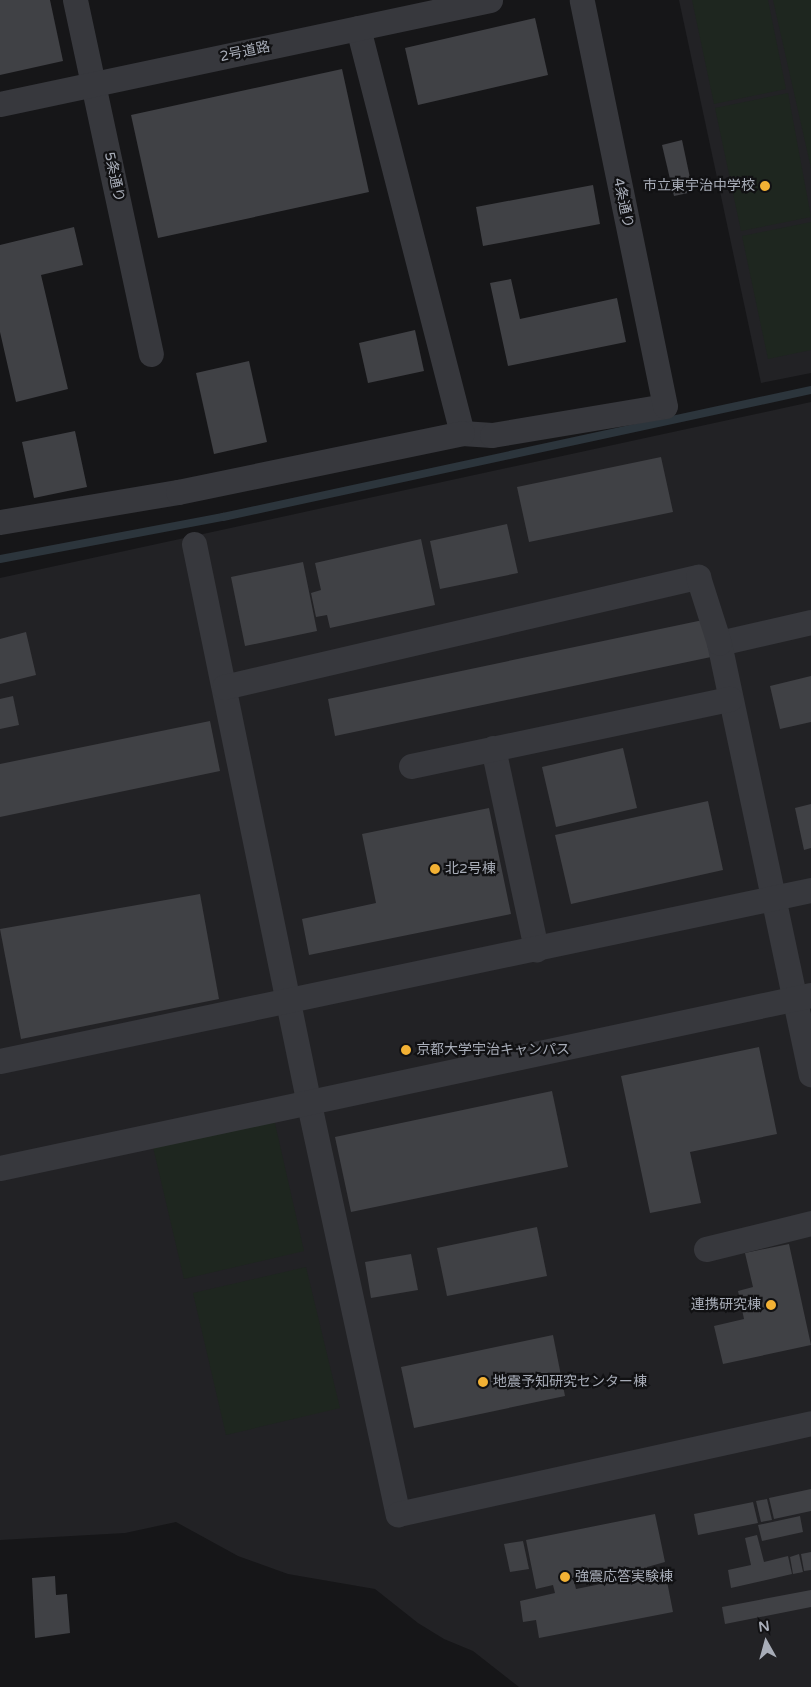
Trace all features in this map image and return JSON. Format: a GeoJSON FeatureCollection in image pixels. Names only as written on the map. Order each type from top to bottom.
{"type":"FeatureCollection","features":[{"type":"Feature","properties":{"kind":"lane","name":"5条通り"},"geometry":{"type":"LineString","coordinates":[[75,0],[151,354]]}},
{"type":"Feature","properties":{"kind":"lane","name":"2号道路"},"geometry":{"type":"LineString","coordinates":[[0,104],[490,0]]}},
{"type":"Feature","properties":{"kind":"lane","name":"4条通り"},"geometry":{"type":"LineString","coordinates":[[462,433],[492,436],[665,406],[582,0]]}},
{"type":"Feature","properties":{"kind":"lane"},"geometry":{"type":"LineString","coordinates":[[0,522],[168,494],[462,433],[358,28]]}},
{"type":"Feature","properties":{"kind":"lane"},"geometry":{"type":"LineString","coordinates":[[194,544],[309,1104],[398,1514],[811,1423]]}},
{"type":"Feature","properties":{"kind":"lane"},"geometry":{"type":"LineString","coordinates":[[224,687],[698,577],[719,643],[773,899],[803,997],[811,1074]]}},
{"type":"Feature","properties":{"kind":"lane"},"geometry":{"type":"LineString","coordinates":[[719,643],[811,622]]}},
{"type":"Feature","properties":{"kind":"lane"},"geometry":{"type":"LineString","coordinates":[[411,766],[730,699]]}},
{"type":"Feature","properties":{"kind":"lane"},"geometry":{"type":"LineString","coordinates":[[493,748],[536,949]]}},
{"type":"Feature","properties":{"kind":"lane"},"geometry":{"type":"LineString","coordinates":[[0,1061],[289,1002],[811,890]]}},
{"type":"Feature","properties":{"kind":"lane"},"geometry":{"type":"LineString","coordinates":[[0,1168],[309,1104],[803,997]]}},
{"type":"Feature","properties":{"kind":"lane"},"geometry":{"type":"LineString","coordinates":[[706,1249],[811,1223]]}},
{"type":"Feature","properties":{"kind":"shaded area","name":"市立東宇治中学校"},"geometry":{"type":"Polygon","coordinates":[[[679,0],[811,0],[811,373],[761,383],[679,0]]]}},
{"type":"Feature","properties":{"kind":"shaded area"},"geometry":{"type":"Polygon","coordinates":[[[692,0],[768,0],[786,89],[714,104],[692,0]]]}},
{"type":"Feature","properties":{"kind":"shaded area"},"geometry":{"type":"Polygon","coordinates":[[[773,0],[811,0],[811,168],[773,0]]]}},
{"type":"Feature","properties":{"kind":"shaded area"},"geometry":{"type":"Polygon","coordinates":[[[788,93],[811,217],[741,231],[715,108],[788,93]]]}},
{"type":"Feature","properties":{"kind":"shaded area"},"geometry":{"type":"Polygon","coordinates":[[[811,222],[811,350],[768,359],[742,236],[811,222]]]}},
{"type":"Feature","properties":{"kind":"shaded area","name":"京都大学宇治キャンパス"},"geometry":{"type":"Polygon","coordinates":[[[811,402],[811,1687],[519,1687],[473,1651],[444,1639],[418,1623],[375,1589],[288,1574],[238,1556],[176,1522],[125,1533],[0,1540],[0,578],[811,402]]]}},
{"type":"Feature","properties":{"kind":"shaded area"},"geometry":{"type":"Polygon","coordinates":[[[274,1119],[304,1251],[184,1279],[153,1147],[274,1119]]]}},
{"type":"Feature","properties":{"kind":"shaded area"},"geometry":{"type":"Polygon","coordinates":[[[306,1267],[340,1408],[226,1435],[193,1293],[306,1267]]]}},
{"type":"Feature","properties":{"kind":"building"},"geometry":{"type":"Polygon","coordinates":[[[0,0],[50,0],[63,61],[0,75],[0,0]]]}},
{"type":"Feature","properties":{"kind":"building"},"geometry":{"type":"Polygon","coordinates":[[[535,18],[548,75],[418,105],[405,48],[535,18]]]}},
{"type":"Feature","properties":{"kind":"building"},"geometry":{"type":"Polygon","coordinates":[[[342,69],[369,192],[158,238],[131,115],[342,69]]]}},
{"type":"Feature","properties":{"kind":"building"},"geometry":{"type":"Polygon","coordinates":[[[682,140],[693,192],[674,196],[662,145],[682,140]]]}},
{"type":"Feature","properties":{"kind":"building"},"geometry":{"type":"Polygon","coordinates":[[[593,185],[600,224],[483,246],[476,207],[593,185]]]}},
{"type":"Feature","properties":{"kind":"building"},"geometry":{"type":"Polygon","coordinates":[[[74,227],[83,265],[41,275],[68,389],[16,402],[0,332],[0,245],[74,227]]]}},
{"type":"Feature","properties":{"kind":"building"},"geometry":{"type":"Polygon","coordinates":[[[511,279],[520,319],[617,298],[626,342],[508,366],[490,283],[511,279]]]}},
{"type":"Feature","properties":{"kind":"building"},"geometry":{"type":"Polygon","coordinates":[[[415,330],[424,371],[368,383],[359,343],[415,330]]]}},
{"type":"Feature","properties":{"kind":"building"},"geometry":{"type":"Polygon","coordinates":[[[249,361],[267,442],[214,454],[196,373],[249,361]]]}},
{"type":"Feature","properties":{"kind":"building"},"geometry":{"type":"Polygon","coordinates":[[[75,431],[87,487],[34,498],[22,442],[75,431]]]}},
{"type":"Feature","properties":{"kind":"building"},"geometry":{"type":"Polygon","coordinates":[[[661,457],[673,512],[529,542],[517,487],[661,457]]]}},
{"type":"Feature","properties":{"kind":"building"},"geometry":{"type":"Polygon","coordinates":[[[507,524],[518,573],[440,589],[430,541],[507,524]]]}},
{"type":"Feature","properties":{"kind":"building"},"geometry":{"type":"Polygon","coordinates":[[[421,539],[435,605],[330,628],[327,615],[316,617],[311,593],[321,590],[315,563],[421,539]]]}},
{"type":"Feature","properties":{"kind":"building"},"geometry":{"type":"Polygon","coordinates":[[[303,562],[317,631],[245,646],[231,577],[303,562]]]}},
{"type":"Feature","properties":{"kind":"building"},"geometry":{"type":"Polygon","coordinates":[[[703,620],[711,657],[335,736],[328,699],[703,620]]]}},
{"type":"Feature","properties":{"kind":"building"},"geometry":{"type":"Polygon","coordinates":[[[26,632],[36,675],[0,684],[0,639],[26,632]]]}},
{"type":"Feature","properties":{"kind":"building"},"geometry":{"type":"Polygon","coordinates":[[[811,676],[811,722],[780,729],[770,686],[811,676]]]}},
{"type":"Feature","properties":{"kind":"building"},"geometry":{"type":"Polygon","coordinates":[[[13,696],[19,725],[0,729],[0,699],[13,696]]]}},
{"type":"Feature","properties":{"kind":"building"},"geometry":{"type":"Polygon","coordinates":[[[210,721],[220,771],[0,817],[0,764],[210,721]]]}},
{"type":"Feature","properties":{"kind":"building"},"geometry":{"type":"Polygon","coordinates":[[[623,748],[637,808],[556,827],[542,767],[623,748]]]}},
{"type":"Feature","properties":{"kind":"building"},"geometry":{"type":"Polygon","coordinates":[[[708,801],[723,870],[571,904],[555,835],[708,801]]]}},
{"type":"Feature","properties":{"kind":"building"},"geometry":{"type":"Polygon","coordinates":[[[811,804],[811,848],[804,850],[795,808],[811,804]]]}},
{"type":"Feature","properties":{"kind":"building","name":"北2号棟"},"geometry":{"type":"Polygon","coordinates":[[[489,808],[511,914],[309,955],[302,919],[376,903],[362,834],[489,808]]]}},
{"type":"Feature","properties":{"kind":"building"},"geometry":{"type":"Polygon","coordinates":[[[200,894],[219,999],[21,1039],[0,929],[200,894]]]}},
{"type":"Feature","properties":{"kind":"building"},"geometry":{"type":"Polygon","coordinates":[[[759,1047],[777,1134],[690,1152],[701,1203],[650,1213],[621,1076],[759,1047]]]}},
{"type":"Feature","properties":{"kind":"building"},"geometry":{"type":"Polygon","coordinates":[[[552,1091],[568,1167],[351,1212],[335,1137],[552,1091]]]}},
{"type":"Feature","properties":{"kind":"building"},"geometry":{"type":"Polygon","coordinates":[[[537,1227],[547,1276],[447,1296],[437,1248],[537,1227]]]}},
{"type":"Feature","properties":{"kind":"building","name":"連携研究棟"},"geometry":{"type":"Polygon","coordinates":[[[789,1244],[811,1345],[723,1364],[714,1326],[744,1319],[738,1291],[753,1287],[745,1253],[789,1244]]]}},
{"type":"Feature","properties":{"kind":"building"},"geometry":{"type":"Polygon","coordinates":[[[411,1254],[418,1290],[371,1298],[365,1262],[411,1254]]]}},
{"type":"Feature","properties":{"kind":"building","name":"地震予知研究センター棟"},"geometry":{"type":"Polygon","coordinates":[[[553,1335],[565,1396],[414,1428],[401,1367],[553,1335]]]}},
{"type":"Feature","properties":{"kind":"building"},"geometry":{"type":"Polygon","coordinates":[[[811,1489],[811,1511],[774,1519],[769,1498],[811,1489]]]}},
{"type":"Feature","properties":{"kind":"building"},"geometry":{"type":"Polygon","coordinates":[[[767,1499],[772,1520],[761,1522],[756,1501],[767,1499]]]}},
{"type":"Feature","properties":{"kind":"building"},"geometry":{"type":"Polygon","coordinates":[[[753,1502],[758,1523],[698,1535],[694,1514],[753,1502]]]}},
{"type":"Feature","properties":{"kind":"building","name":"強震応答実験棟"},"geometry":{"type":"Polygon","coordinates":[[[655,1514],[665,1562],[647,1567],[648,1574],[665,1571],[673,1612],[539,1638],[536,1620],[523,1622],[520,1601],[555,1593],[553,1585],[536,1589],[526,1540],[655,1514]],[[625,1571],[574,1581],[576,1589],[626,1579],[625,1571]]]}},
{"type":"Feature","properties":{"kind":"building"},"geometry":{"type":"Polygon","coordinates":[[[800,1516],[803,1532],[762,1541],[758,1525],[800,1516]]]}},
{"type":"Feature","properties":{"kind":"building"},"geometry":{"type":"Polygon","coordinates":[[[757,1535],[764,1562],[788,1556],[792,1574],[731,1588],[728,1570],[751,1565],[745,1538],[757,1535]]]}},
{"type":"Feature","properties":{"kind":"building"},"geometry":{"type":"Polygon","coordinates":[[[523,1541],[529,1569],[510,1572],[504,1544],[523,1541]]]}},
{"type":"Feature","properties":{"kind":"building"},"geometry":{"type":"Polygon","coordinates":[[[811,1552],[811,1570],[804,1571],[801,1554],[811,1552]]]}},
{"type":"Feature","properties":{"kind":"building"},"geometry":{"type":"Polygon","coordinates":[[[799,1554],[803,1572],[793,1574],[790,1557],[799,1554]]]}},
{"type":"Feature","properties":{"kind":"building"},"geometry":{"type":"Polygon","coordinates":[[[55,1576],[56,1595],[67,1594],[70,1633],[35,1638],[32,1578],[55,1576]]]}},
{"type":"Feature","properties":{"kind":"building"},"geometry":{"type":"Polygon","coordinates":[[[811,1590],[811,1607],[725,1624],[722,1607],[811,1590]]]}},
{"type":"Feature","properties":{"kind":"waterway"},"geometry":{"type":"LineString","coordinates":[[0,559],[223,517],[811,390]]}},
{"type":"Feature","properties":{"kind":"place","name":"市立東宇治中学校"},"geometry":{"type":"Point","coordinates":[765,186]}},
{"type":"Feature","properties":{"kind":"place","name":"北2号棟"},"geometry":{"type":"Point","coordinates":[435,869]}},
{"type":"Feature","properties":{"kind":"place","name":"京都大学宇治キャンパス"},"geometry":{"type":"Point","coordinates":[406,1050]}},
{"type":"Feature","properties":{"kind":"place","name":"連携研究棟"},"geometry":{"type":"Point","coordinates":[771,1305]}},
{"type":"Feature","properties":{"kind":"place","name":"地震予知研究センター棟"},"geometry":{"type":"Point","coordinates":[483,1382]}},
{"type":"Feature","properties":{"kind":"place","name":"強震応答実験棟"},"geometry":{"type":"Point","coordinates":[565,1577]}}]}
